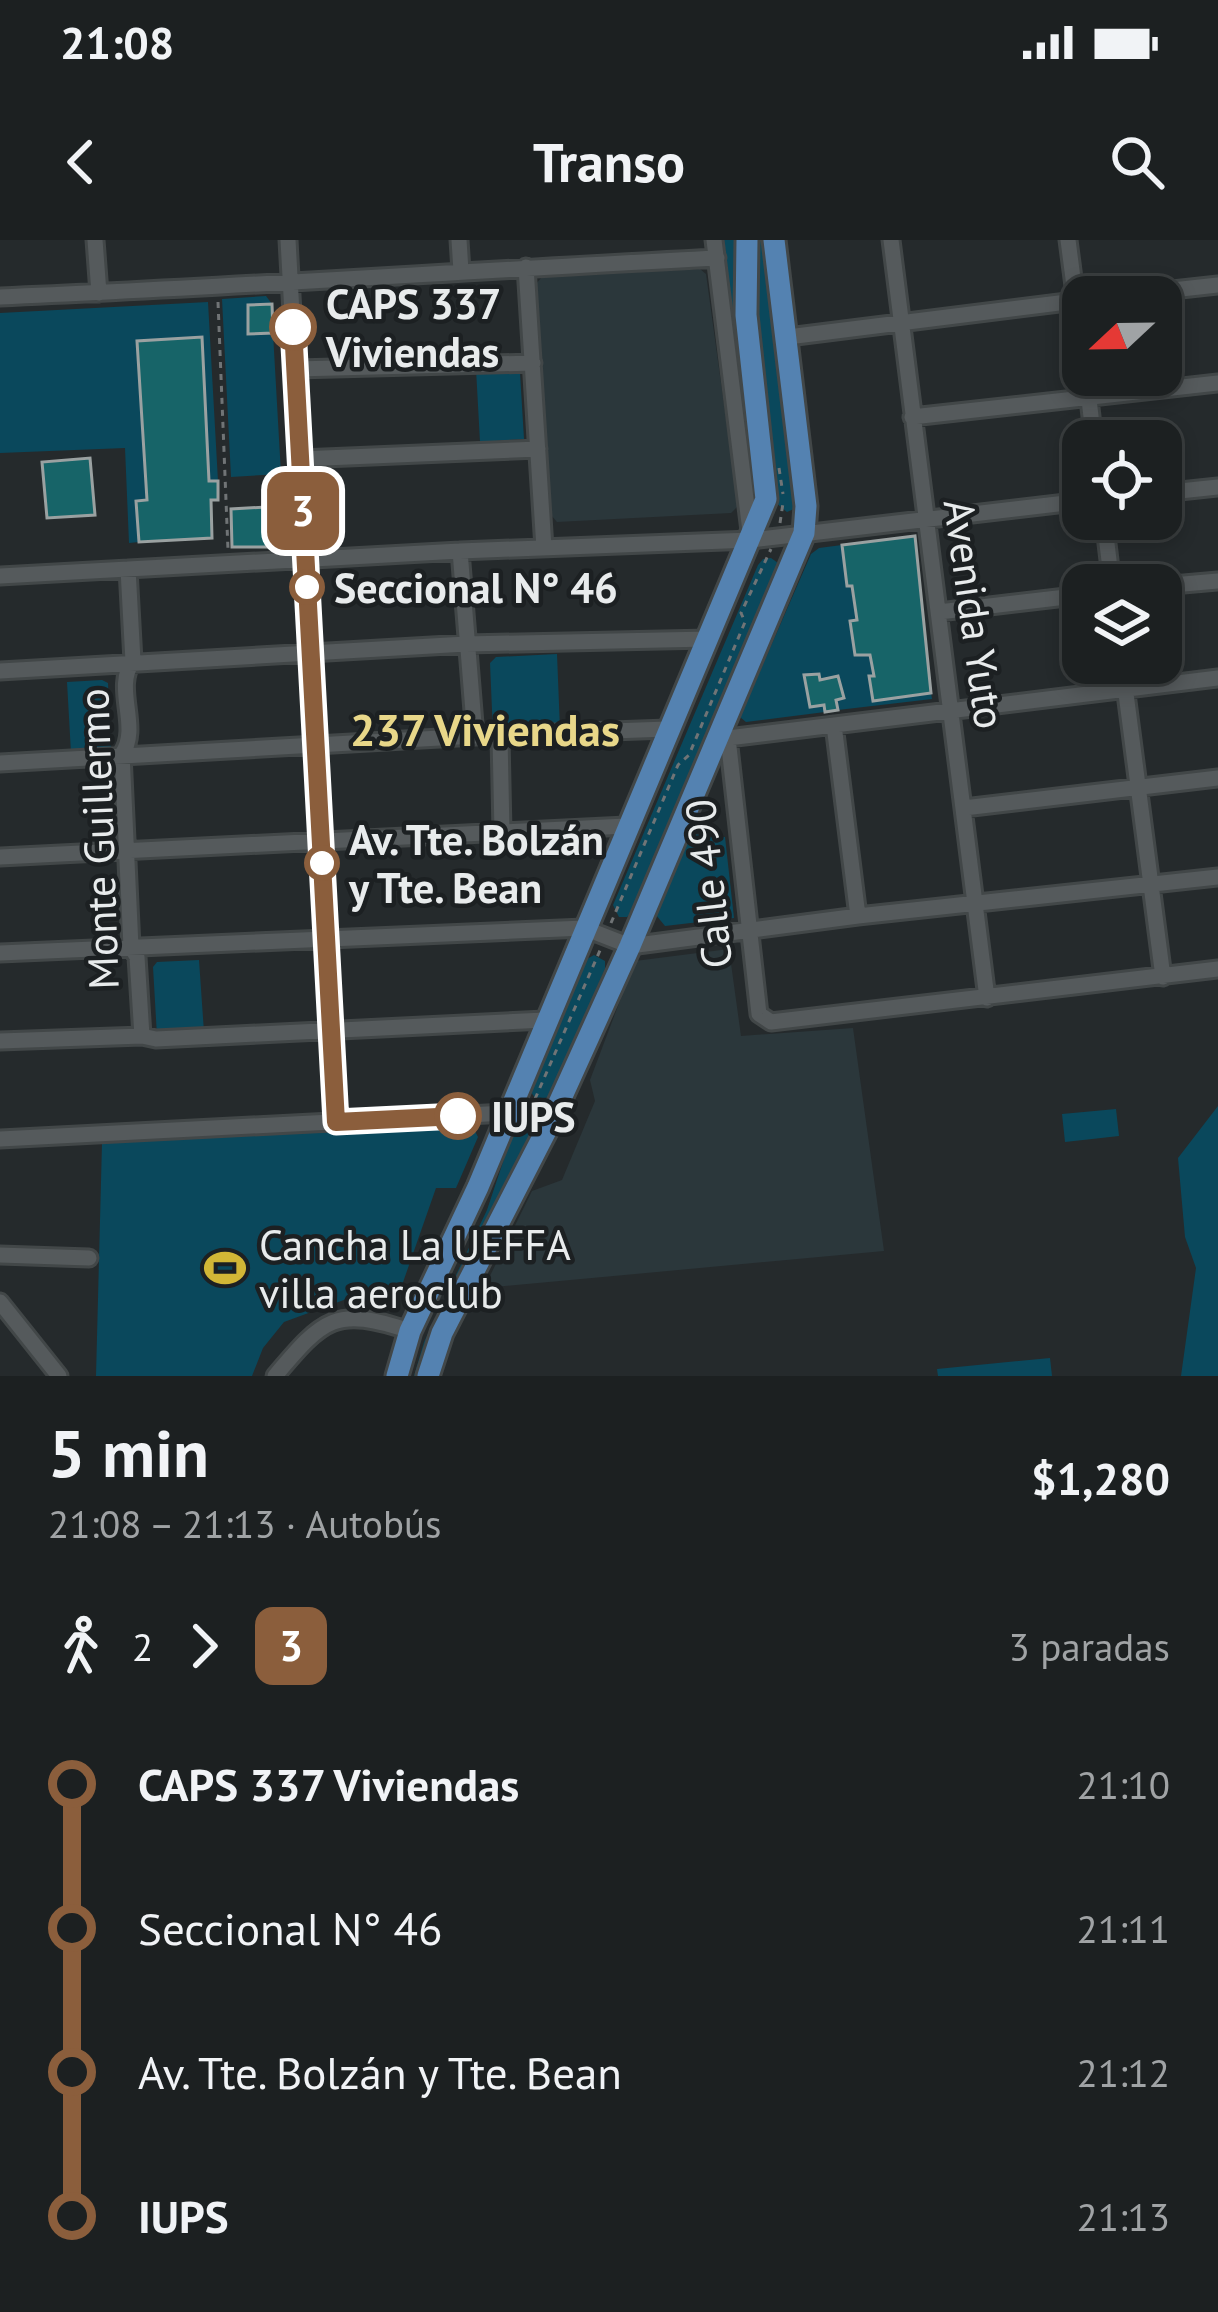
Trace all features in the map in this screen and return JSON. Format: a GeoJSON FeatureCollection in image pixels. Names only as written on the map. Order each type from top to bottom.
{"type":"FeatureCollection","features":[{"type":"Feature","properties":{"kind":"main road"},"geometry":{"type":"LineString","coordinates":[[428,1376],[442,1333],[483,1249],[528,1117],[545,1020],[595,932],[626,826],[710,650],[766,499],[746,315],[747,240]]}},
{"type":"Feature","properties":{"kind":"main road"},"geometry":{"type":"LineString","coordinates":[[397,1376],[410,1331],[478,1187],[528,1117],[630,946],[724,735],[804,533],[806,503],[774,240]]}},
{"type":"Feature","properties":{"kind":"street"},"geometry":{"type":"LineString","coordinates":[[95,240],[99,293]]}},
{"type":"Feature","properties":{"kind":"street"},"geometry":{"type":"LineString","coordinates":[[288,240],[336,1122]]}},
{"type":"Feature","properties":{"kind":"street"},"geometry":{"type":"LineString","coordinates":[[459,240],[461,271]]}},
{"type":"Feature","properties":{"kind":"street"},"geometry":{"type":"LineString","coordinates":[[714,240],[751,540]]}},
{"type":"Feature","properties":{"kind":"street","name":"Avenida Yuto"},"geometry":{"type":"LineString","coordinates":[[891,240],[987,998]]}},
{"type":"Feature","properties":{"kind":"street"},"geometry":{"type":"LineString","coordinates":[[1068,240],[1075,276]]}},
{"type":"Feature","properties":{"kind":"street"},"geometry":{"type":"LineString","coordinates":[[0,297],[290,285],[717,258]]}},
{"type":"Feature","properties":{"kind":"street"},"geometry":{"type":"LineString","coordinates":[[526,267],[544,548]]}},
{"type":"Feature","properties":{"kind":"street"},"geometry":{"type":"LineString","coordinates":[[1182,289],[1218,285]]}},
{"type":"Feature","properties":{"kind":"street"},"geometry":{"type":"LineString","coordinates":[[788,337],[1062,302]]}},
{"type":"Feature","properties":{"kind":"street"},"geometry":{"type":"LineString","coordinates":[[296,369],[533,362]]}},
{"type":"Feature","properties":{"kind":"street"},"geometry":{"type":"LineString","coordinates":[[912,417],[1218,383]]}},
{"type":"Feature","properties":{"kind":"street"},"geometry":{"type":"LineString","coordinates":[[1089,398],[1092,420]]}},
{"type":"Feature","properties":{"kind":"street"},"geometry":{"type":"LineString","coordinates":[[300,459],[538,448]]}},
{"type":"Feature","properties":{"kind":"street"},"geometry":{"type":"LineString","coordinates":[[1182,491],[1218,487]]}},
{"type":"Feature","properties":{"kind":"street"},"geometry":{"type":"LineString","coordinates":[[0,576],[460,550],[751,540],[1062,503]]}},
{"type":"Feature","properties":{"kind":"street"},"geometry":{"type":"LineString","coordinates":[[460,550],[475,736]]}},
{"type":"Feature","properties":{"kind":"street","name":"Monte Guillermo"},"geometry":{"type":"LineString","coordinates":[[128,568],[133,661],[124,672],[129,744],[122,754],[131,947],[137,957],[142,1036]]}},
{"type":"Feature","properties":{"kind":"street"},"geometry":{"type":"LineString","coordinates":[[1182,584],[1218,581]]}},
{"type":"Feature","properties":{"kind":"street"},"geometry":{"type":"LineString","coordinates":[[939,612],[1062,597]]}},
{"type":"Feature","properties":{"kind":"street"},"geometry":{"type":"LineString","coordinates":[[0,670],[466,644],[710,650]]}},
{"type":"Feature","properties":{"kind":"street"},"geometry":{"type":"LineString","coordinates":[[724,735],[1218,678]]}},
{"type":"Feature","properties":{"kind":"street"},"geometry":{"type":"LineString","coordinates":[[1125,684],[1163,976]]}},
{"type":"Feature","properties":{"kind":"street"},"geometry":{"type":"LineString","coordinates":[[834,725],[858,916]]}},
{"type":"Feature","properties":{"kind":"street"},"geometry":{"type":"LineString","coordinates":[[0,763],[475,736],[673,734]]}},
{"type":"Feature","properties":{"kind":"street","name":"Calle 490"},"geometry":{"type":"LineString","coordinates":[[724,735],[759,1014],[764,1020],[987,998]]}},
{"type":"Feature","properties":{"kind":"street"},"geometry":{"type":"LineString","coordinates":[[500,737],[502,832]]}},
{"type":"Feature","properties":{"kind":"street"},"geometry":{"type":"LineString","coordinates":[[964,808],[1218,778]]}},
{"type":"Feature","properties":{"kind":"street"},"geometry":{"type":"LineString","coordinates":[[0,857],[626,826]]}},
{"type":"Feature","properties":{"kind":"street"},"geometry":{"type":"LineString","coordinates":[[0,953],[595,932],[630,946],[1218,877]]}},
{"type":"Feature","properties":{"kind":"street"},"geometry":{"type":"LineString","coordinates":[[987,998],[1218,969]]}},
{"type":"Feature","properties":{"kind":"street"},"geometry":{"type":"LineString","coordinates":[[0,1041],[155,1039],[545,1020]]}},
{"type":"Feature","properties":{"kind":"street"},"geometry":{"type":"LineString","coordinates":[[0,1139],[528,1117]]}},
{"type":"Feature","properties":{"kind":"street"},"geometry":{"type":"LineString","coordinates":[[0,1255],[89,1258]]}},
{"type":"Feature","properties":{"kind":"street"},"geometry":{"type":"LineString","coordinates":[[0,1302],[59,1376]]}},
{"type":"Feature","properties":{"kind":"street"},"geometry":{"type":"LineString","coordinates":[[275,1376],[330,1321],[345,1317],[377,1320],[410,1331]]}},
{"type":"Feature","properties":{"kind":"path"},"geometry":{"type":"LineString","coordinates":[[218,288],[228,563]]}},
{"type":"Feature","properties":{"kind":"path"},"geometry":{"type":"LineString","coordinates":[[528,1117],[595,932],[678,765],[696,747],[745,622],[741,613],[782,514]]}},
{"type":"Feature","properties":{"kind":"path"},"geometry":{"type":"LineString","coordinates":[[710,650],[734,670]]}},
{"type":"Feature","properties":{"kind":"path"},"geometry":{"type":"LineString","coordinates":[[673,734],[696,747]]}},
{"type":"Feature","properties":{"kind":"shaded area"},"geometry":{"type":"Polygon","coordinates":[[[724,240],[741,240],[756,503],[724,240]]]}},
{"type":"Feature","properties":{"kind":"shaded area"},"geometry":{"type":"Polygon","coordinates":[[[756,240],[765,240],[796,508],[787,512],[775,502],[753,319],[756,240]]]}},
{"type":"Feature","properties":{"kind":"shaded area"},"geometry":{"type":"Polygon","coordinates":[[[700,269],[706,274],[738,506],[731,513],[557,522],[551,515],[534,286],[542,277],[700,269]]]}},
{"type":"Feature","properties":{"kind":"shaded area"},"geometry":{"type":"Polygon","coordinates":[[[266,296],[272,304],[248,305],[249,334],[273,333],[281,474],[231,477],[222,299],[266,296]]]}},
{"type":"Feature","properties":{"kind":"shaded area"},"geometry":{"type":"Polygon","coordinates":[[[208,302],[218,481],[209,481],[202,338],[137,341],[147,500],[137,501],[139,542],[129,543],[125,448],[0,453],[0,313],[208,302]]]}},
{"type":"Feature","properties":{"kind":"shaded area"},"geometry":{"type":"Polygon","coordinates":[[[515,367],[520,373],[524,439],[480,442],[476,369],[515,367]]]}},
{"type":"Feature","properties":{"kind":"shaded area"},"geometry":{"type":"Polygon","coordinates":[[[842,545],[857,620],[855,654],[870,655],[873,700],[931,693],[932,699],[838,710],[836,700],[843,698],[819,674],[805,675],[810,706],[824,705],[825,712],[746,722],[740,717],[811,554],[842,545]]]}},
{"type":"Feature","properties":{"kind":"shaded area"},"geometry":{"type":"Polygon","coordinates":[[[771,558],[778,563],[778,572],[633,911],[619,917],[613,905],[758,565],[771,558]]]}},
{"type":"Feature","properties":{"kind":"shaded area"},"geometry":{"type":"Polygon","coordinates":[[[557,654],[560,729],[493,734],[490,663],[496,657],[557,654]]]}},
{"type":"Feature","properties":{"kind":"shaded area"},"geometry":{"type":"Polygon","coordinates":[[[67,682],[108,683],[111,752],[71,753],[67,682]]]}},
{"type":"Feature","properties":{"kind":"shaded area"},"geometry":{"type":"Polygon","coordinates":[[[691,834],[725,837],[734,918],[665,926],[656,915],[691,834]]]}},
{"type":"Feature","properties":{"kind":"shaded area","name":"IUPS"},"geometry":{"type":"Polygon","coordinates":[[[729,949],[741,1036],[853,1028],[884,1251],[484,1288],[532,1191],[562,1180],[595,1101],[590,1080],[635,961],[729,949]]]}},
{"type":"Feature","properties":{"kind":"shaded area"},"geometry":{"type":"Polygon","coordinates":[[[594,955],[605,961],[605,969],[550,1097],[536,1099],[530,1091],[533,1076],[587,959],[594,955]]]}},
{"type":"Feature","properties":{"kind":"shaded area"},"geometry":{"type":"Polygon","coordinates":[[[199,960],[204,1032],[157,1036],[153,967],[157,962],[199,960]]]}},
{"type":"Feature","properties":{"kind":"shaded area"},"geometry":{"type":"Polygon","coordinates":[[[1218,1106],[1218,1376],[1181,1376],[1196,1268],[1185,1237],[1178,1158],[1218,1106]]]}},
{"type":"Feature","properties":{"kind":"shaded area"},"geometry":{"type":"Polygon","coordinates":[[[1116,1109],[1119,1136],[1065,1142],[1062,1114],[1116,1109]]]}},
{"type":"Feature","properties":{"kind":"shaded area"},"geometry":{"type":"Polygon","coordinates":[[[527,1123],[536,1135],[470,1252],[420,1376],[414,1376],[424,1342],[487,1210],[513,1132],[527,1123]]]}},
{"type":"Feature","properties":{"kind":"shaded area"},"geometry":{"type":"Polygon","coordinates":[[[472,1125],[478,1137],[456,1188],[436,1188],[394,1308],[352,1297],[284,1322],[263,1348],[252,1376],[96,1376],[102,1143],[472,1125]]]}},
{"type":"Feature","properties":{"kind":"shaded area"},"geometry":{"type":"Polygon","coordinates":[[[1050,1358],[1052,1376],[938,1376],[937,1369],[1050,1358]]]}},
{"type":"Feature","properties":{"kind":"building","name":"CAPS 337 Viviendas"},"geometry":{"type":"Polygon","coordinates":[[[272,304],[273,333],[248,334],[248,305],[272,304]]]}},
{"type":"Feature","properties":{"kind":"building"},"geometry":{"type":"Polygon","coordinates":[[[202,337],[209,481],[218,481],[218,500],[211,500],[212,538],[139,542],[136,501],[147,500],[137,341],[202,337]]]}},
{"type":"Feature","properties":{"kind":"building"},"geometry":{"type":"Polygon","coordinates":[[[90,458],[95,515],[47,518],[42,462],[90,458]]]}},
{"type":"Feature","properties":{"kind":"building"},"geometry":{"type":"Polygon","coordinates":[[[283,506],[285,542],[275,547],[232,547],[231,509],[283,506]]]}},
{"type":"Feature","properties":{"kind":"building"},"geometry":{"type":"Polygon","coordinates":[[[915,536],[931,693],[873,701],[870,655],[855,655],[850,621],[857,620],[842,545],[915,536]]]}},
{"type":"Feature","properties":{"kind":"building"},"geometry":{"type":"Polygon","coordinates":[[[819,674],[820,680],[838,676],[844,698],[836,700],[838,710],[810,707],[804,675],[819,674]]]}},
{"type":"Feature","properties":{"kind":"bus line","name":"3"},"geometry":{"type":"LineString","coordinates":[[293,327],[336,1122],[458,1116]]}},
{"type":"Feature","properties":{"kind":"place","name":"CAPS 337 Viviendas"},"geometry":{"type":"Point","coordinates":[293,327]}},
{"type":"Feature","properties":{"kind":"place","name":"Seccional N° 46"},"geometry":{"type":"Point","coordinates":[307,587]}},
{"type":"Feature","properties":{"kind":"place","name":"Av. Tte. Bolzán y Tte. Bean"},"geometry":{"type":"Point","coordinates":[322,863]}},
{"type":"Feature","properties":{"kind":"place","name":"IUPS"},"geometry":{"type":"Point","coordinates":[458,1116]}},
{"type":"Feature","properties":{"kind":"place","name":"Cancha La UEFFA villa aeroclub"},"geometry":{"type":"Point","coordinates":[225,1268]}},
{"type":"Feature","properties":{"kind":"district","name":"237 Viviendas"},"geometry":{"type":"Point","coordinates":[485,729]}}]}
